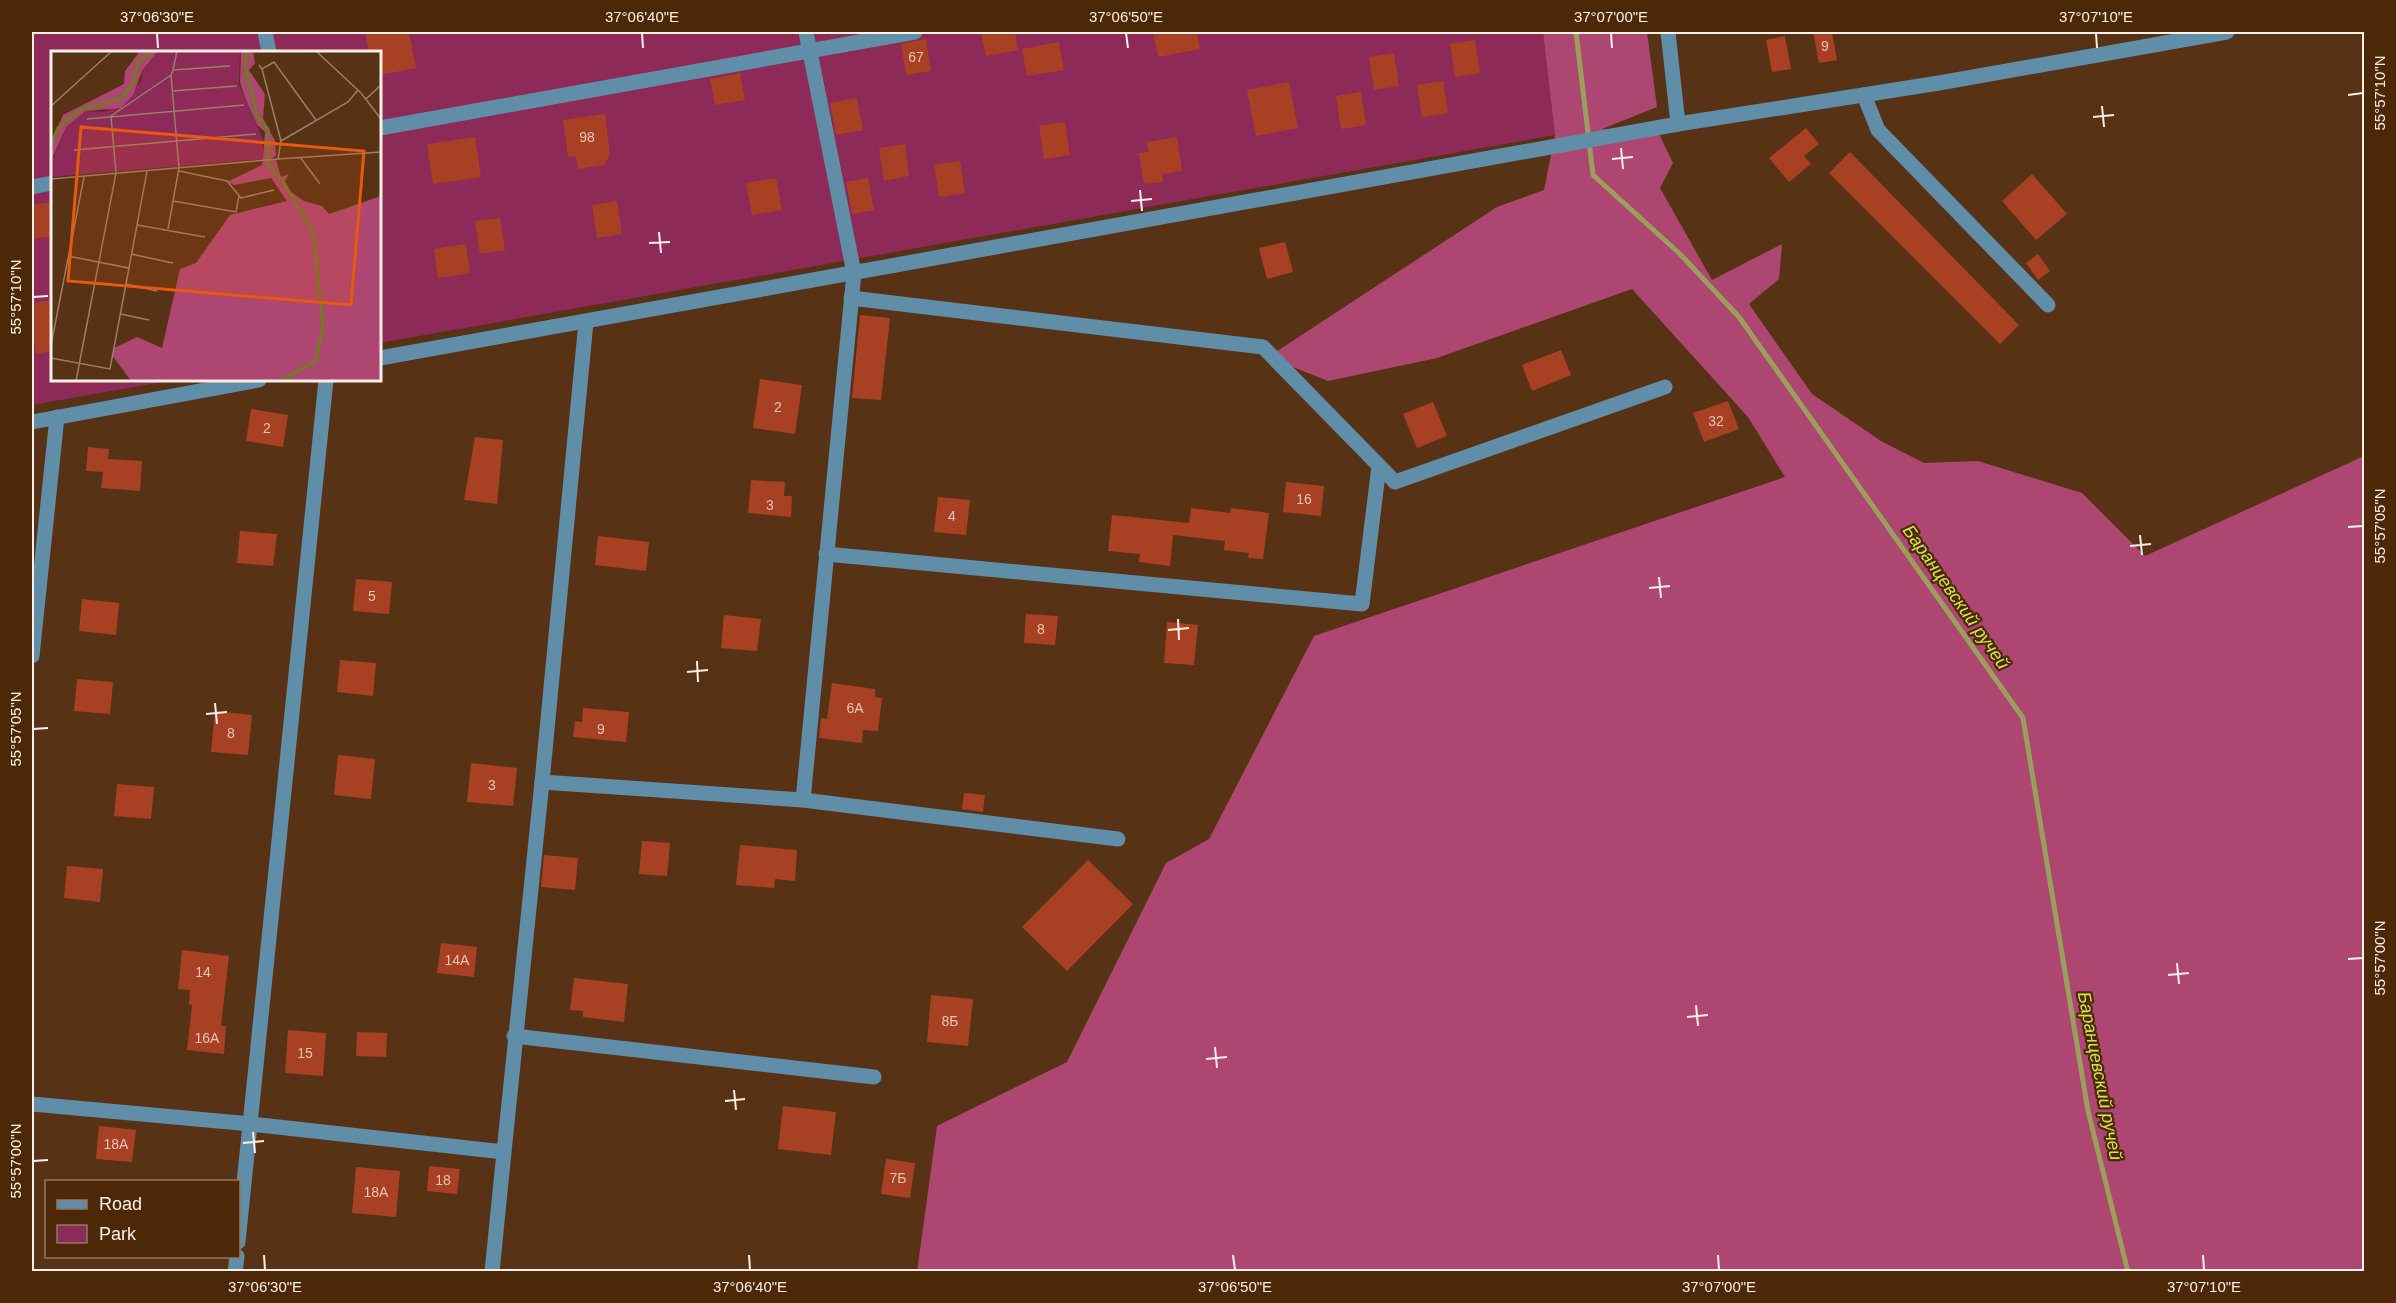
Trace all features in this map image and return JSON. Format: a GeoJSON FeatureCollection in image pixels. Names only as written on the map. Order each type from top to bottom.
{"type":"FeatureCollection","features":[{"type":"Feature","properties":{"kind":"lane"},"geometry":{"type":"LineString","coordinates":[[266,32],[269,51]]}},
{"type":"Feature","properties":{"kind":"lane"},"geometry":{"type":"LineString","coordinates":[[803,800],[854,273],[806,32]]}},
{"type":"Feature","properties":{"kind":"lane"},"geometry":{"type":"LineString","coordinates":[[381,128],[915,32]]}},
{"type":"Feature","properties":{"kind":"lane"},"geometry":{"type":"LineString","coordinates":[[1668,32],[1678,123]]}},
{"type":"Feature","properties":{"kind":"lane"},"geometry":{"type":"LineString","coordinates":[[381,358],[1678,123],[1864,94],[2227,32]]}},
{"type":"Feature","properties":{"kind":"lane"},"geometry":{"type":"LineString","coordinates":[[1864,94],[1878,130],[2048,305]]}},
{"type":"Feature","properties":{"kind":"lane"},"geometry":{"type":"LineString","coordinates":[[32,187],[51,183]]}},
{"type":"Feature","properties":{"kind":"lane"},"geometry":{"type":"LineString","coordinates":[[851,298],[1263,347],[1395,482],[1665,387]]}},
{"type":"Feature","properties":{"kind":"lane"},"geometry":{"type":"LineString","coordinates":[[492,1272],[586,322]]}},
{"type":"Feature","properties":{"kind":"lane"},"geometry":{"type":"LineString","coordinates":[[32,422],[254,381]]}},
{"type":"Feature","properties":{"kind":"lane"},"geometry":{"type":"LineString","coordinates":[[240,1224],[326,381]]}},
{"type":"Feature","properties":{"kind":"lane"},"geometry":{"type":"LineString","coordinates":[[32,656],[57,417]]}},
{"type":"Feature","properties":{"kind":"lane"},"geometry":{"type":"LineString","coordinates":[[826,554],[1362,604],[1379,466]]}},
{"type":"Feature","properties":{"kind":"lane"},"geometry":{"type":"LineString","coordinates":[[542,782],[803,800],[1118,839]]}},
{"type":"Feature","properties":{"kind":"lane"},"geometry":{"type":"LineString","coordinates":[[514,1036],[874,1077]]}},
{"type":"Feature","properties":{"kind":"lane"},"geometry":{"type":"LineString","coordinates":[[32,1104],[251,1124],[504,1152]]}},
{"type":"Feature","properties":{"kind":"green space"},"geometry":{"type":"Polygon","coordinates":[[[32,32],[1543,32],[1555,135],[381,343],[381,51],[51,51],[51,381],[168,381],[32,405],[32,32]]]}},
{"type":"Feature","properties":{"kind":"shaded area"},"geometry":{"type":"Polygon","coordinates":[[[1543,32],[1647,32],[1657,107],[1602,129],[1659,134],[1673,163],[1660,188],[1712,280],[1782,244],[1779,279],[1749,304],[1812,394],[1881,441],[1924,463],[1978,461],[2082,493],[2145,556],[2364,456],[2364,1271],[917,1272],[937,1126],[1067,1062],[1166,863],[1209,839],[1314,636],[1785,477],[1748,417],[1632,289],[1437,358],[1328,381],[1268,357],[1497,207],[1544,190],[1555,135],[1543,32]]]}},
{"type":"Feature","properties":{"kind":"building"},"geometry":{"type":"Polygon","coordinates":[[[365,32],[409,32],[416,68],[381,75],[381,51],[369,51],[365,32]]]}},
{"type":"Feature","properties":{"kind":"building"},"geometry":{"type":"Polygon","coordinates":[[[981,32],[1015,32],[1018,50],[986,56],[981,32]]]}},
{"type":"Feature","properties":{"kind":"building"},"geometry":{"type":"Polygon","coordinates":[[[1153,32],[1197,32],[1200,49],[1158,57],[1153,32]]]}},
{"type":"Feature","properties":{"kind":"building"},"geometry":{"type":"Polygon","coordinates":[[[1813,32],[1832,32],[1837,60],[1819,63],[1813,32]]]}},
{"type":"Feature","properties":{"kind":"building"},"geometry":{"type":"Polygon","coordinates":[[[1785,36],[1791,69],[1772,72],[1766,40],[1785,36]]]}},
{"type":"Feature","properties":{"kind":"building"},"geometry":{"type":"Polygon","coordinates":[[[926,39],[931,71],[906,75],[901,44],[926,39]]]}},
{"type":"Feature","properties":{"kind":"building"},"geometry":{"type":"Polygon","coordinates":[[[1475,40],[1480,73],[1455,77],[1450,44],[1475,40]]]}},
{"type":"Feature","properties":{"kind":"building"},"geometry":{"type":"Polygon","coordinates":[[[1059,42],[1064,70],[1027,76],[1022,49],[1059,42]]]}},
{"type":"Feature","properties":{"kind":"building"},"geometry":{"type":"Polygon","coordinates":[[[1394,53],[1399,86],[1374,90],[1369,57],[1394,53]]]}},
{"type":"Feature","properties":{"kind":"building"},"geometry":{"type":"Polygon","coordinates":[[[740,73],[745,100],[715,105],[710,79],[740,73]]]}},
{"type":"Feature","properties":{"kind":"building"},"geometry":{"type":"Polygon","coordinates":[[[1443,81],[1448,113],[1422,117],[1417,85],[1443,81]]]}},
{"type":"Feature","properties":{"kind":"building"},"geometry":{"type":"Polygon","coordinates":[[[1289,82],[1298,128],[1256,136],[1247,90],[1289,82]]]}},
{"type":"Feature","properties":{"kind":"building"},"geometry":{"type":"Polygon","coordinates":[[[1361,92],[1366,125],[1341,129],[1336,96],[1361,92]]]}},
{"type":"Feature","properties":{"kind":"building"},"geometry":{"type":"Polygon","coordinates":[[[857,98],[863,130],[836,135],[830,103],[857,98]]]}},
{"type":"Feature","properties":{"kind":"building"},"geometry":{"type":"Polygon","coordinates":[[[605,114],[610,154],[604,165],[578,169],[576,156],[568,157],[563,120],[605,114]]]}},
{"type":"Feature","properties":{"kind":"building"},"geometry":{"type":"Polygon","coordinates":[[[1065,122],[1070,155],[1044,159],[1039,126],[1065,122]]]}},
{"type":"Feature","properties":{"kind":"building"},"geometry":{"type":"Polygon","coordinates":[[[1806,128],[1819,144],[1804,156],[1811,164],[1789,182],[1769,158],[1806,128]]]}},
{"type":"Feature","properties":{"kind":"building"},"geometry":{"type":"Polygon","coordinates":[[[475,137],[481,177],[433,184],[427,144],[475,137]]]}},
{"type":"Feature","properties":{"kind":"building"},"geometry":{"type":"Polygon","coordinates":[[[1177,137],[1182,171],[1162,174],[1163,182],[1144,184],[1139,153],[1149,152],[1147,142],[1177,137]]]}},
{"type":"Feature","properties":{"kind":"building"},"geometry":{"type":"Polygon","coordinates":[[[905,144],[909,176],[884,181],[879,148],[905,144]]]}},
{"type":"Feature","properties":{"kind":"building"},"geometry":{"type":"Polygon","coordinates":[[[1850,152],[2019,325],[2000,344],[1829,173],[1850,152]]]}},
{"type":"Feature","properties":{"kind":"building"},"geometry":{"type":"Polygon","coordinates":[[[960,161],[965,193],[939,197],[934,165],[960,161]]]}},
{"type":"Feature","properties":{"kind":"building"},"geometry":{"type":"Polygon","coordinates":[[[2032,174],[2067,214],[2036,240],[2002,201],[2032,174]]]}},
{"type":"Feature","properties":{"kind":"building"},"geometry":{"type":"Polygon","coordinates":[[[776,178],[782,210],[752,215],[746,183],[776,178]]]}},
{"type":"Feature","properties":{"kind":"building"},"geometry":{"type":"Polygon","coordinates":[[[868,178],[874,210],[852,214],[846,182],[868,178]]]}},
{"type":"Feature","properties":{"kind":"building"},"geometry":{"type":"Polygon","coordinates":[[[617,201],[622,234],[597,238],[592,205],[617,201]]]}},
{"type":"Feature","properties":{"kind":"building"},"geometry":{"type":"Polygon","coordinates":[[[51,202],[51,236],[32,239],[32,205],[51,202]]]}},
{"type":"Feature","properties":{"kind":"building"},"geometry":{"type":"Polygon","coordinates":[[[500,218],[505,250],[480,254],[475,221],[500,218]]]}},
{"type":"Feature","properties":{"kind":"building"},"geometry":{"type":"Polygon","coordinates":[[[1285,242],[1293,272],[1267,279],[1259,248],[1285,242]]]}},
{"type":"Feature","properties":{"kind":"building"},"geometry":{"type":"Polygon","coordinates":[[[466,244],[470,273],[438,278],[434,249],[466,244]]]}},
{"type":"Feature","properties":{"kind":"building"},"geometry":{"type":"Polygon","coordinates":[[[2038,254],[2050,271],[2038,280],[2026,263],[2038,254]]]}},
{"type":"Feature","properties":{"kind":"building"},"geometry":{"type":"Polygon","coordinates":[[[51,300],[51,351],[36,354],[32,303],[51,300]]]}},
{"type":"Feature","properties":{"kind":"building"},"geometry":{"type":"Polygon","coordinates":[[[860,315],[890,318],[881,400],[852,398],[860,315]]]}},
{"type":"Feature","properties":{"kind":"building"},"geometry":{"type":"Polygon","coordinates":[[[1561,350],[1571,375],[1532,391],[1522,365],[1561,350]]]}},
{"type":"Feature","properties":{"kind":"building"},"geometry":{"type":"Polygon","coordinates":[[[760,379],[802,385],[795,434],[753,428],[760,379]]]}},
{"type":"Feature","properties":{"kind":"building"},"geometry":{"type":"Polygon","coordinates":[[[1728,401],[1739,429],[1704,442],[1693,413],[1728,401]]]}},
{"type":"Feature","properties":{"kind":"building"},"geometry":{"type":"Polygon","coordinates":[[[1433,402],[1447,436],[1417,448],[1403,414],[1433,402]]]}},
{"type":"Feature","properties":{"kind":"building"},"geometry":{"type":"Polygon","coordinates":[[[251,409],[288,415],[283,447],[246,441],[251,409]]]}},
{"type":"Feature","properties":{"kind":"building"},"geometry":{"type":"Polygon","coordinates":[[[475,437],[503,440],[497,504],[464,500],[475,437]]]}},
{"type":"Feature","properties":{"kind":"building"},"geometry":{"type":"Polygon","coordinates":[[[88,447],[109,449],[108,459],[142,461],[140,491],[101,488],[103,472],[86,471],[88,447]]]}},
{"type":"Feature","properties":{"kind":"building"},"geometry":{"type":"Polygon","coordinates":[[[751,480],[785,482],[784,496],[792,496],[791,517],[748,513],[751,480]]]}},
{"type":"Feature","properties":{"kind":"building"},"geometry":{"type":"Polygon","coordinates":[[[1286,482],[1324,486],[1321,516],[1283,512],[1286,482]]]}},
{"type":"Feature","properties":{"kind":"building"},"geometry":{"type":"Polygon","coordinates":[[[938,497],[970,500],[966,535],[934,532],[938,497]]]}},
{"type":"Feature","properties":{"kind":"building"},"geometry":{"type":"Polygon","coordinates":[[[1191,508],[1230,513],[1231,508],[1269,513],[1263,559],[1248,558],[1249,553],[1224,550],[1225,541],[1173,535],[1170,566],[1139,562],[1140,554],[1108,551],[1112,515],[1189,523],[1191,508]]]}},
{"type":"Feature","properties":{"kind":"building"},"geometry":{"type":"Polygon","coordinates":[[[240,531],[277,534],[273,566],[237,563],[240,531]]]}},
{"type":"Feature","properties":{"kind":"building"},"geometry":{"type":"Polygon","coordinates":[[[598,536],[649,542],[646,571],[595,565],[598,536]]]}},
{"type":"Feature","properties":{"kind":"building"},"geometry":{"type":"Polygon","coordinates":[[[356,579],[392,582],[389,614],[353,611],[356,579]]]}},
{"type":"Feature","properties":{"kind":"building"},"geometry":{"type":"Polygon","coordinates":[[[82,599],[119,603],[116,635],[79,631],[82,599]]]}},
{"type":"Feature","properties":{"kind":"building"},"geometry":{"type":"Polygon","coordinates":[[[1026,614],[1058,616],[1055,645],[1024,643],[1026,614]]]}},
{"type":"Feature","properties":{"kind":"building"},"geometry":{"type":"Polygon","coordinates":[[[724,615],[761,619],[757,651],[721,648],[724,615]]]}},
{"type":"Feature","properties":{"kind":"building"},"geometry":{"type":"Polygon","coordinates":[[[1167,622],[1198,625],[1194,665],[1164,663],[1167,622]]]}},
{"type":"Feature","properties":{"kind":"building"},"geometry":{"type":"Polygon","coordinates":[[[340,660],[376,663],[373,696],[337,692],[340,660]]]}},
{"type":"Feature","properties":{"kind":"building"},"geometry":{"type":"Polygon","coordinates":[[[77,679],[113,682],[110,714],[74,711],[77,679]]]}},
{"type":"Feature","properties":{"kind":"building"},"geometry":{"type":"Polygon","coordinates":[[[832,683],[875,689],[875,697],[882,698],[878,731],[863,730],[862,743],[819,738],[821,718],[827,719],[832,683]]]}},
{"type":"Feature","properties":{"kind":"building"},"geometry":{"type":"Polygon","coordinates":[[[583,708],[629,712],[626,742],[573,737],[575,721],[582,722],[583,708]]]}},
{"type":"Feature","properties":{"kind":"building"},"geometry":{"type":"Polygon","coordinates":[[[215,711],[252,715],[248,755],[211,752],[215,711]]]}},
{"type":"Feature","properties":{"kind":"building"},"geometry":{"type":"Polygon","coordinates":[[[338,755],[375,759],[371,799],[334,795],[338,755]]]}},
{"type":"Feature","properties":{"kind":"building"},"geometry":{"type":"Polygon","coordinates":[[[471,763],[517,768],[513,806],[467,802],[471,763]]]}},
{"type":"Feature","properties":{"kind":"building"},"geometry":{"type":"Polygon","coordinates":[[[117,784],[154,787],[151,819],[114,816],[117,784]]]}},
{"type":"Feature","properties":{"kind":"building"},"geometry":{"type":"Polygon","coordinates":[[[964,793],[985,795],[983,812],[962,809],[964,793]]]}},
{"type":"Feature","properties":{"kind":"building"},"geometry":{"type":"Polygon","coordinates":[[[642,841],[670,843],[667,876],[639,874],[642,841]]]}},
{"type":"Feature","properties":{"kind":"building"},"geometry":{"type":"Polygon","coordinates":[[[740,845],[797,850],[795,881],[775,879],[774,888],[736,885],[740,845]]]}},
{"type":"Feature","properties":{"kind":"building"},"geometry":{"type":"Polygon","coordinates":[[[544,855],[578,858],[575,890],[541,887],[544,855]]]}},
{"type":"Feature","properties":{"kind":"building"},"geometry":{"type":"Polygon","coordinates":[[[1088,860],[1133,904],[1067,971],[1022,927],[1088,860]]]}},
{"type":"Feature","properties":{"kind":"building"},"geometry":{"type":"Polygon","coordinates":[[[67,866],[103,869],[100,902],[64,898],[67,866]]]}},
{"type":"Feature","properties":{"kind":"building"},"geometry":{"type":"Polygon","coordinates":[[[441,943],[477,947],[474,977],[437,973],[441,943]]]}},
{"type":"Feature","properties":{"kind":"building"},"geometry":{"type":"Polygon","coordinates":[[[182,950],[229,956],[221,1026],[226,1026],[224,1054],[187,1050],[192,1005],[189,1004],[190,990],[178,989],[182,950]]]}},
{"type":"Feature","properties":{"kind":"building"},"geometry":{"type":"Polygon","coordinates":[[[574,978],[628,984],[624,1022],[583,1017],[583,1011],[570,1010],[574,978]]]}},
{"type":"Feature","properties":{"kind":"building"},"geometry":{"type":"Polygon","coordinates":[[[931,995],[973,999],[968,1046],[927,1042],[931,995]]]}},
{"type":"Feature","properties":{"kind":"building"},"geometry":{"type":"Polygon","coordinates":[[[288,1030],[326,1033],[323,1076],[285,1073],[288,1030]]]}},
{"type":"Feature","properties":{"kind":"building"},"geometry":{"type":"Polygon","coordinates":[[[357,1032],[387,1033],[386,1057],[356,1056],[357,1032]]]}},
{"type":"Feature","properties":{"kind":"building"},"geometry":{"type":"Polygon","coordinates":[[[783,1106],[836,1112],[831,1155],[778,1149],[783,1106]]]}},
{"type":"Feature","properties":{"kind":"building"},"geometry":{"type":"Polygon","coordinates":[[[99,1126],[136,1130],[132,1162],[96,1159],[99,1126]]]}},
{"type":"Feature","properties":{"kind":"building"},"geometry":{"type":"Polygon","coordinates":[[[886,1159],[915,1163],[910,1198],[881,1194],[886,1159]]]}},
{"type":"Feature","properties":{"kind":"building"},"geometry":{"type":"Polygon","coordinates":[[[429,1166],[460,1169],[457,1194],[427,1191],[429,1166]]]}},
{"type":"Feature","properties":{"kind":"building"},"geometry":{"type":"Polygon","coordinates":[[[356,1167],[400,1171],[396,1217],[352,1213],[356,1167]]]}},
{"type":"Feature","properties":{"kind":"waterway","name":"Баранцевский ручей"},"geometry":{"type":"LineString","coordinates":[[1576,32],[1593,175],[1680,254],[1739,317],[2023,718],[2088,1111],[2128,1272]]}}]}
